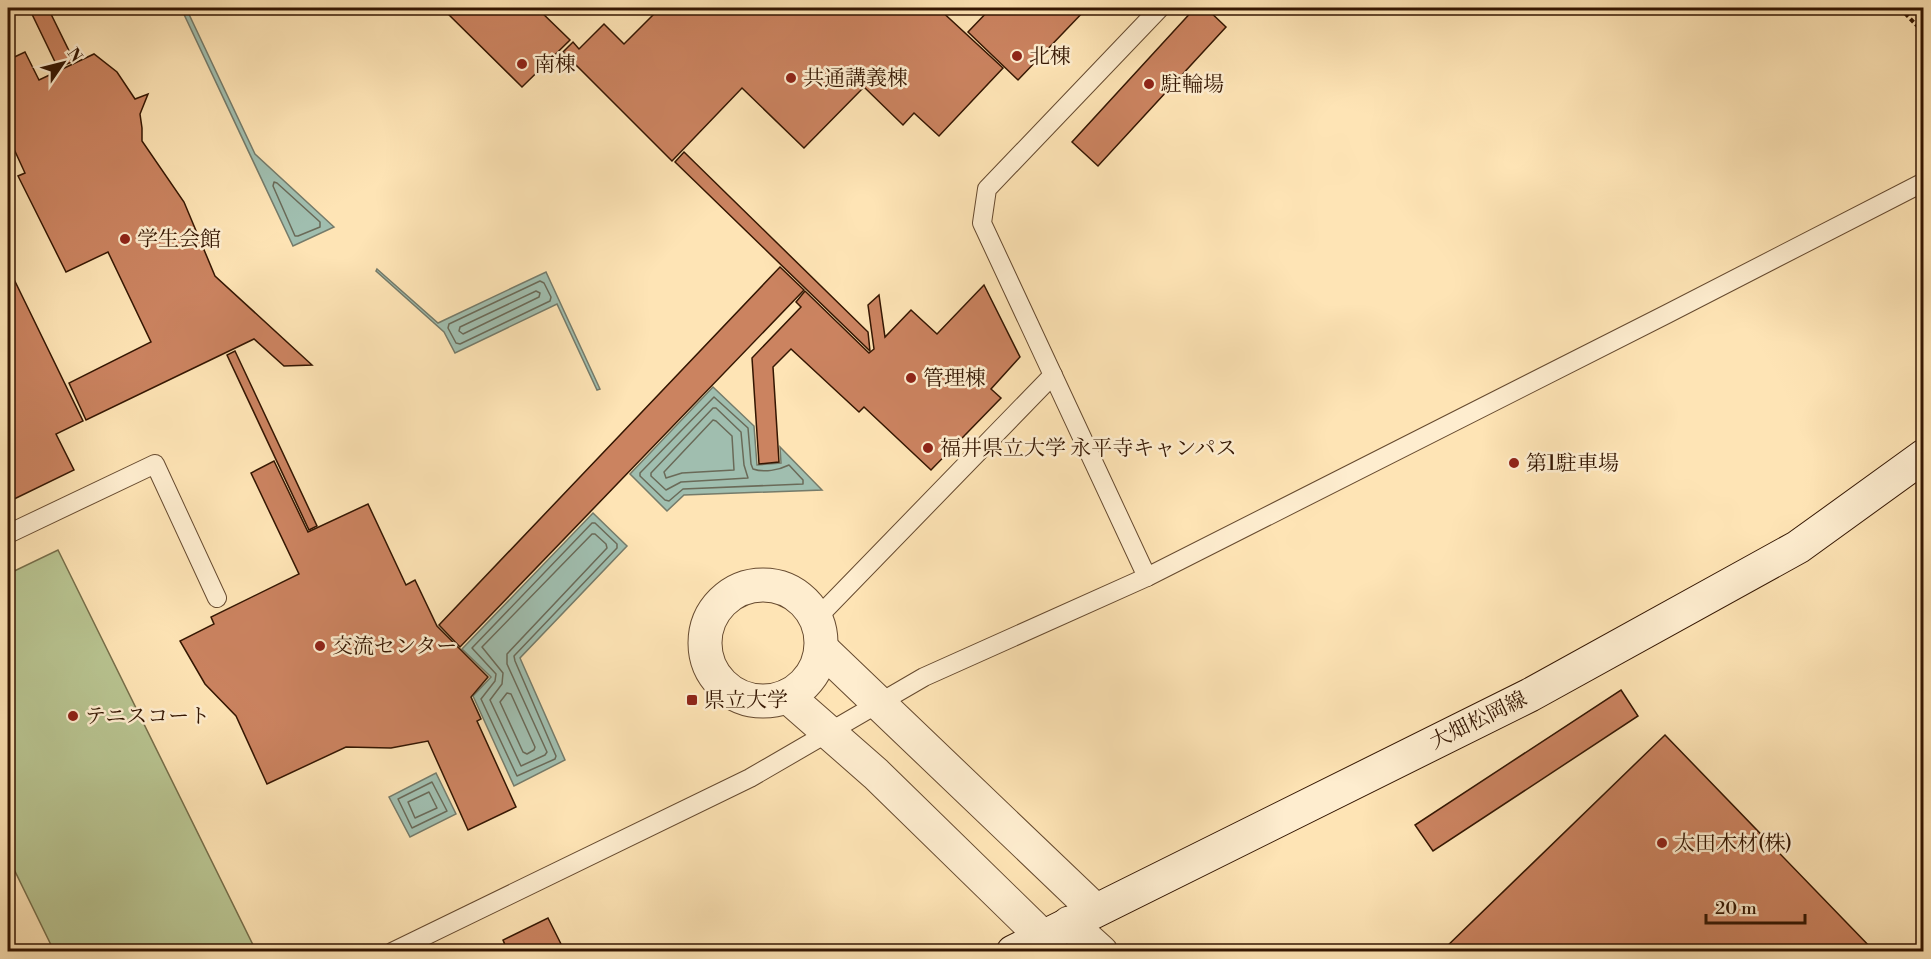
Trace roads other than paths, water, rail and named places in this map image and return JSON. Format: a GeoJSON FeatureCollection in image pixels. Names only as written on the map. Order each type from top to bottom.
{"type":"FeatureCollection","features":[{"type":"Feature","properties":{"kind":"street","name":"大畑松岡線"},"geometry":{"type":"LineString","coordinates":[[1013,951],[1550,683],[1797,547],[1923,456]]}},
{"type":"Feature","properties":{"kind":"street"},"geometry":{"type":"LineString","coordinates":[[819,633],[816,668],[804,685],[787,696],[767,701],[747,699],[725,686],[712,671],[705,646],[707,626],[711,616],[723,600],[740,589],[759,584],[780,586],[798,596],[819,633],[1069,923]]}},
{"type":"Feature","properties":{"kind":"street"},"geometry":{"type":"LineString","coordinates":[[787,696],[876,774],[1069,923],[1101,951]]}},
{"type":"Feature","properties":{"kind":"lane"},"geometry":{"type":"LineString","coordinates":[[1147,577],[982,223],[987,189],[1160,8]]}},
{"type":"Feature","properties":{"kind":"lane"},"geometry":{"type":"LineString","coordinates":[[393,951],[750,778],[924,677],[1147,577],[1923,182]]}},
{"type":"Feature","properties":{"kind":"lane"},"geometry":{"type":"LineString","coordinates":[[819,633],[1053,375]]}},
{"type":"Feature","properties":{"kind":"lane"},"geometry":{"type":"LineString","coordinates":[[8,534],[155,464],[217,598]]}},
{"type":"Feature","properties":{"kind":"water"},"geometry":{"type":"Polygon","coordinates":[[[181,8],[186,8],[255,154],[334,227],[293,246],[181,8]]]}},
{"type":"Feature","properties":{"kind":"water"},"geometry":{"type":"Polygon","coordinates":[[[377,269],[438,323],[546,272],[600,389],[597,390],[557,304],[455,353],[444,332],[376,271],[377,269]]]}},
{"type":"Feature","properties":{"kind":"water"},"geometry":{"type":"Polygon","coordinates":[[[713,387],[754,426],[757,465],[781,463],[780,447],[822,490],[684,495],[667,511],[630,474],[713,387]]]}},
{"type":"Feature","properties":{"kind":"water"},"geometry":{"type":"Polygon","coordinates":[[[593,513],[627,546],[520,658],[565,760],[514,786],[473,696],[491,677],[462,649],[593,513]]]}},
{"type":"Feature","properties":{"kind":"water"},"geometry":{"type":"Polygon","coordinates":[[[436,773],[456,814],[410,837],[389,797],[436,773]]]}},
{"type":"Feature","properties":{"kind":"place","name":"北棟"},"geometry":{"type":"Point","coordinates":[1017,56]}},
{"type":"Feature","properties":{"kind":"place","name":"南棟"},"geometry":{"type":"Point","coordinates":[522,64]}},
{"type":"Feature","properties":{"kind":"place","name":"共通講義棟"},"geometry":{"type":"Point","coordinates":[791,78]}},
{"type":"Feature","properties":{"kind":"place","name":"駐輪場"},"geometry":{"type":"Point","coordinates":[1149,84]}},
{"type":"Feature","properties":{"kind":"place","name":"学生会館"},"geometry":{"type":"Point","coordinates":[125,239]}},
{"type":"Feature","properties":{"kind":"place","name":"管理棟"},"geometry":{"type":"Point","coordinates":[911,378]}},
{"type":"Feature","properties":{"kind":"place","name":"福井県立大学 永平寺キャンパス"},"geometry":{"type":"Point","coordinates":[928,448]}},
{"type":"Feature","properties":{"kind":"place","name":"第1駐車場"},"geometry":{"type":"Point","coordinates":[1514,463]}},
{"type":"Feature","properties":{"kind":"place","name":"交流センター"},"geometry":{"type":"Point","coordinates":[320,646]}},
{"type":"Feature","properties":{"kind":"place","name":"県立大学"},"geometry":{"type":"Point","coordinates":[692,700]}},
{"type":"Feature","properties":{"kind":"place","name":"テニスコート"},"geometry":{"type":"Point","coordinates":[73,716]}},
{"type":"Feature","properties":{"kind":"place","name":"太田木材(株)"},"geometry":{"type":"Point","coordinates":[1662,843]}}]}
